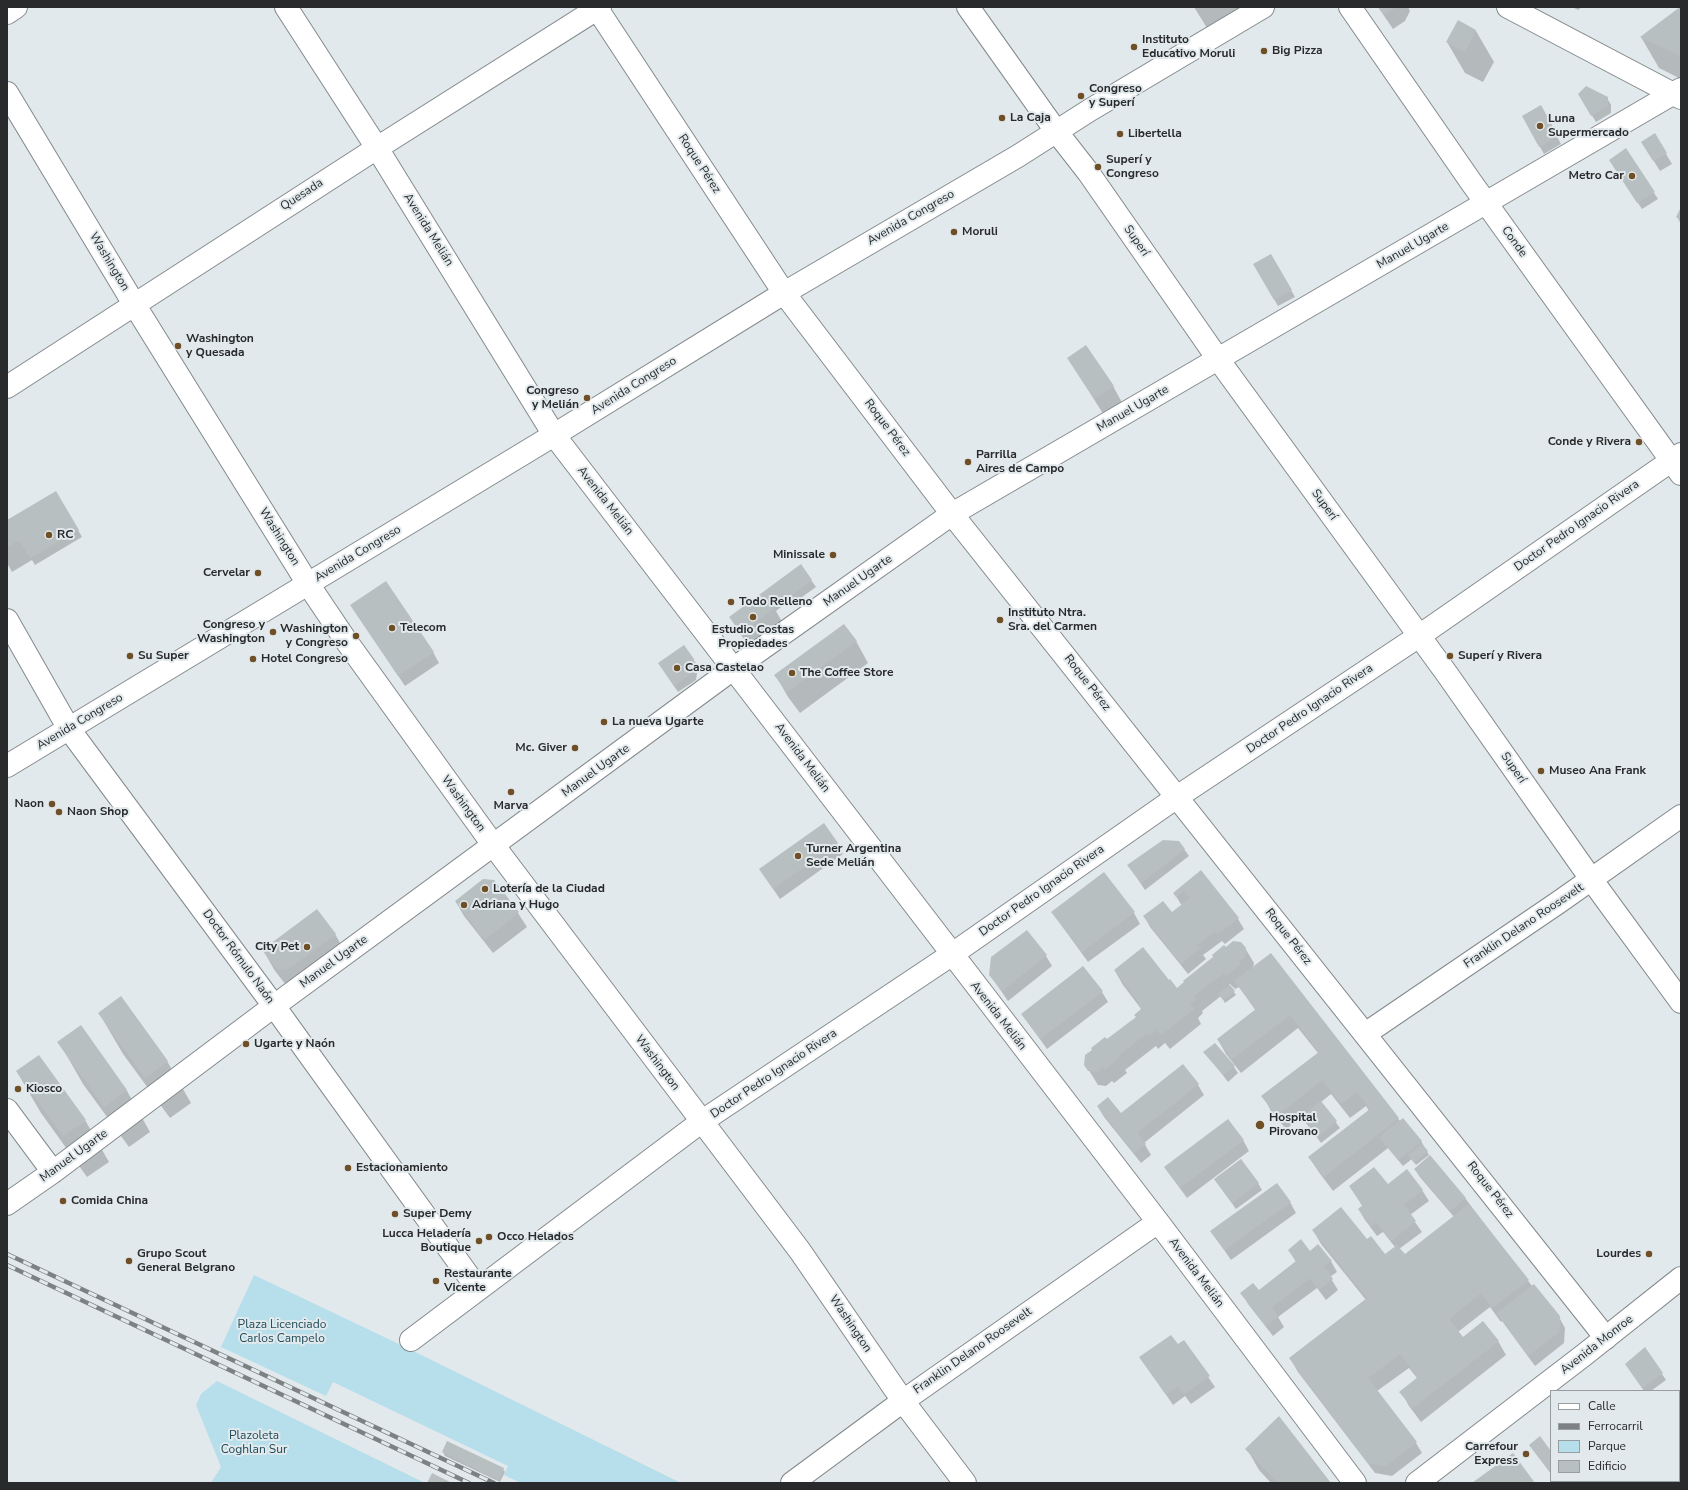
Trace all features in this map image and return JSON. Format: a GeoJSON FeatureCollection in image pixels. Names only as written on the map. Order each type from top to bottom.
{"type":"FeatureCollection","features":[{"type":"Feature","properties":{"kind":"street"},"geometry":{"type":"LineString","coordinates":[[7,13],[16,7]]}},
{"type":"Feature","properties":{"kind":"street","name":"Avenida Melián"},"geometry":{"type":"LineString","coordinates":[[286,7],[377,148],[554,435],[1158,1222],[1355,1483]]}},
{"type":"Feature","properties":{"kind":"street","name":"Superí"},"geometry":{"type":"LineString","coordinates":[[968,7],[1056,131],[1088,172],[1218,359],[1419,636],[1591,880],[1681,1002]]}},
{"type":"Feature","properties":{"kind":"street","name":"Avenida Congreso"},"geometry":{"type":"LineString","coordinates":[[7,766],[554,435],[784,293],[1018,156],[1056,131],[1263,7]]}},
{"type":"Feature","properties":{"kind":"street","name":"Conde"},"geometry":{"type":"LineString","coordinates":[[1350,7],[1487,204],[1678,463]]}},
{"type":"Feature","properties":{"kind":"street"},"geometry":{"type":"LineString","coordinates":[[1508,7],[1679,94]]}},
{"type":"Feature","properties":{"kind":"street","name":"Quesada"},"geometry":{"type":"LineString","coordinates":[[7,387],[377,148],[598,8]]}},
{"type":"Feature","properties":{"kind":"street","name":"Roque Pérez"},"geometry":{"type":"LineString","coordinates":[[598,8],[784,293],[952,514],[1606,1338]]}},
{"type":"Feature","properties":{"kind":"street","name":"Washington"},"geometry":{"type":"LineString","coordinates":[[7,93],[134,304],[308,584],[494,846],[701,1122],[800,1251],[902,1401],[965,1483]]}},
{"type":"Feature","properties":{"kind":"street","name":"Manuel Ugarte"},"geometry":{"type":"LineString","coordinates":[[7,1204],[53,1172],[274,1006],[494,846],[733,669],[952,514],[1679,94]]}},
{"type":"Feature","properties":{"kind":"street","name":"Doctor Pedro Ignacio Rivera"},"geometry":{"type":"LineString","coordinates":[[410,1340],[701,1122],[951,954],[1177,797],[1678,463]]}},
{"type":"Feature","properties":{"kind":"street","name":"Doctor Rómulo Naón"},"geometry":{"type":"LineString","coordinates":[[7,620],[69,729],[274,1006],[478,1289]]}},
{"type":"Feature","properties":{"kind":"street","name":"Franklin Delano Roosevelt"},"geometry":{"type":"LineString","coordinates":[[1365,1034],[1591,880],[1681,816]]}},
{"type":"Feature","properties":{"kind":"street"},"geometry":{"type":"LineString","coordinates":[[7,1110],[53,1172]]}},
{"type":"Feature","properties":{"kind":"street","name":"Franklin Delano Roosevelt"},"geometry":{"type":"LineString","coordinates":[[792,1483],[902,1401],[1158,1222]]}},
{"type":"Feature","properties":{"kind":"street","name":"Avenida Monroe"},"geometry":{"type":"LineString","coordinates":[[1417,1483],[1606,1338],[1681,1278]]}},
{"type":"Feature","properties":{"kind":"green space","name":"Plaza Licenciado Carlos Campelo"},"geometry":{"type":"Polygon","coordinates":[[[254,1275],[401,1345],[681,1483],[521,1483],[504,1475],[508,1466],[333,1382],[326,1396],[221,1347],[254,1275]]]}},
{"type":"Feature","properties":{"kind":"green space","name":"Plazoleta Coghlan Sur"},"geometry":{"type":"Polygon","coordinates":[[[217,1381],[425,1483],[211,1483],[221,1467],[196,1405],[201,1394],[217,1381]]]}},
{"type":"Feature","properties":{"kind":"building"},"geometry":{"type":"Polygon","coordinates":[[[1378,7],[1396,7],[1384,15],[1378,7]]]}},
{"type":"Feature","properties":{"kind":"building"},"geometry":{"type":"Polygon","coordinates":[[[1680,7],[1681,56],[1640,37],[1680,7]]]}},
{"type":"Feature","properties":{"kind":"building"},"geometry":{"type":"Polygon","coordinates":[[[1458,20],[1476,30],[1465,52],[1446,42],[1458,20]]]}},
{"type":"Feature","properties":{"kind":"building"},"geometry":{"type":"Polygon","coordinates":[[[1586,86],[1608,97],[1608,106],[1591,116],[1578,94],[1586,86]]]}},
{"type":"Feature","properties":{"kind":"building","name":"Luna Supermercado"},"geometry":{"type":"Polygon","coordinates":[[[1541,105],[1558,136],[1539,147],[1522,116],[1541,105]]]}},
{"type":"Feature","properties":{"kind":"building"},"geometry":{"type":"Polygon","coordinates":[[[1655,133],[1667,153],[1653,161],[1641,142],[1655,133]]]}},
{"type":"Feature","properties":{"kind":"building","name":"Metro Car"},"geometry":{"type":"Polygon","coordinates":[[[1626,148],[1655,192],[1637,203],[1609,160],[1626,148]]]}},
{"type":"Feature","properties":{"kind":"building"},"geometry":{"type":"Polygon","coordinates":[[[1681,207],[1681,220],[1676,217],[1681,207]]]}},
{"type":"Feature","properties":{"kind":"building"},"geometry":{"type":"Polygon","coordinates":[[[1271,254],[1292,290],[1274,300],[1253,264],[1271,254]]]}},
{"type":"Feature","properties":{"kind":"building"},"geometry":{"type":"Polygon","coordinates":[[[1086,345],[1114,386],[1094,399],[1067,358],[1086,345]]]}},
{"type":"Feature","properties":{"kind":"building"},"geometry":{"type":"Polygon","coordinates":[[[56,491],[79,530],[30,558],[19,540],[7,547],[7,520],[56,491]]]}},
{"type":"Feature","properties":{"kind":"building"},"geometry":{"type":"Polygon","coordinates":[[[801,564],[812,580],[741,633],[729,617],[801,564]]]}},
{"type":"Feature","properties":{"kind":"building","name":"Telecom"},"geometry":{"type":"Polygon","coordinates":[[[386,581],[434,652],[398,676],[350,605],[386,581]]]}},
{"type":"Feature","properties":{"kind":"building"},"geometry":{"type":"Polygon","coordinates":[[[844,624],[857,641],[787,692],[774,675],[844,624]]]}},
{"type":"Feature","properties":{"kind":"building","name":"Casa Castelao"},"geometry":{"type":"Polygon","coordinates":[[[684,645],[694,659],[692,673],[674,686],[658,663],[684,645]]]}},
{"type":"Feature","properties":{"kind":"building","name":"Turner Argentina Sede Melián"},"geometry":{"type":"Polygon","coordinates":[[[824,823],[838,843],[773,889],[759,869],[824,823]]]}},
{"type":"Feature","properties":{"kind":"building"},"geometry":{"type":"Polygon","coordinates":[[[1163,840],[1179,841],[1185,849],[1141,883],[1127,865],[1163,840]]]}},
{"type":"Feature","properties":{"kind":"building"},"geometry":{"type":"Polygon","coordinates":[[[1201,870],[1239,918],[1218,934],[1215,931],[1197,945],[1200,948],[1181,964],[1143,916],[1163,901],[1172,912],[1190,898],[1184,891],[1176,897],[1173,893],[1201,870]]]}},
{"type":"Feature","properties":{"kind":"building"},"geometry":{"type":"Polygon","coordinates":[[[1104,872],[1135,912],[1082,952],[1051,912],[1104,872]]]}},
{"type":"Feature","properties":{"kind":"building"},"geometry":{"type":"Polygon","coordinates":[[[483,879],[494,880],[519,912],[485,940],[455,901],[483,879]]]}},
{"type":"Feature","properties":{"kind":"building"},"geometry":{"type":"Polygon","coordinates":[[[317,909],[336,934],[287,970],[277,969],[262,950],[317,909]]]}},
{"type":"Feature","properties":{"kind":"building"},"geometry":{"type":"Polygon","coordinates":[[[1027,930],[1047,955],[1002,991],[989,975],[991,957],[1027,930]]]}},
{"type":"Feature","properties":{"kind":"building"},"geometry":{"type":"Polygon","coordinates":[[[1233,941],[1241,942],[1246,948],[1245,957],[1239,962],[1241,964],[1226,976],[1224,973],[1194,996],[1196,999],[1190,1004],[1194,1009],[1161,1035],[1156,1030],[1149,1035],[1147,1033],[1118,1056],[1119,1058],[1105,1070],[1103,1067],[1097,1072],[1088,1071],[1084,1065],[1085,1055],[1105,1037],[1107,1039],[1136,1017],[1134,1015],[1141,1009],[1138,1004],[1139,1003],[1114,970],[1143,947],[1177,988],[1184,982],[1183,981],[1213,957],[1212,955],[1224,945],[1226,947],[1233,941]]]}},
{"type":"Feature","properties":{"kind":"building"},"geometry":{"type":"Polygon","coordinates":[[[1271,953],[1399,1118],[1324,1177],[1308,1157],[1370,1109],[1357,1092],[1341,1104],[1322,1080],[1277,1116],[1261,1096],[1319,1052],[1290,1015],[1232,1059],[1217,1039],[1256,1009],[1234,981],[1271,953]]]}},
{"type":"Feature","properties":{"kind":"building"},"geometry":{"type":"Polygon","coordinates":[[[1083,966],[1103,991],[1040,1039],[1021,1014],[1083,966]]]}},
{"type":"Feature","properties":{"kind":"building"},"geometry":{"type":"Polygon","coordinates":[[[1230,985],[1235,991],[1223,1000],[1218,994],[1230,985]]]}},
{"type":"Feature","properties":{"kind":"building"},"geometry":{"type":"Polygon","coordinates":[[[121,996],[168,1061],[145,1078],[98,1013],[121,996]]]}},
{"type":"Feature","properties":{"kind":"building"},"geometry":{"type":"Polygon","coordinates":[[[81,1025],[127,1090],[104,1107],[57,1042],[81,1025]]]}},
{"type":"Feature","properties":{"kind":"building"},"geometry":{"type":"Polygon","coordinates":[[[1215,1043],[1235,1066],[1223,1075],[1203,1052],[1215,1043]]]}},
{"type":"Feature","properties":{"kind":"building"},"geometry":{"type":"Polygon","coordinates":[[[39,1055],[86,1120],[63,1136],[16,1071],[39,1055]]]}},
{"type":"Feature","properties":{"kind":"building"},"geometry":{"type":"Polygon","coordinates":[[[1183,1064],[1199,1084],[1137,1133],[1146,1144],[1134,1153],[1097,1106],[1108,1097],[1121,1113],[1183,1064]]]}},
{"type":"Feature","properties":{"kind":"building"},"geometry":{"type":"Polygon","coordinates":[[[1321,1101],[1337,1121],[1317,1137],[1301,1117],[1321,1101]]]}},
{"type":"Feature","properties":{"kind":"building"},"geometry":{"type":"Polygon","coordinates":[[[1403,1118],[1422,1141],[1398,1160],[1379,1137],[1403,1118]]]}},
{"type":"Feature","properties":{"kind":"building"},"geometry":{"type":"Polygon","coordinates":[[[1228,1119],[1244,1140],[1180,1188],[1164,1167],[1228,1119]]]}},
{"type":"Feature","properties":{"kind":"building"},"geometry":{"type":"Polygon","coordinates":[[[1422,1144],[1428,1151],[1414,1163],[1408,1155],[1422,1144]]]}},
{"type":"Feature","properties":{"kind":"building"},"geometry":{"type":"Polygon","coordinates":[[[1430,1155],[1466,1198],[1450,1211],[1414,1169],[1430,1155]]]}},
{"type":"Feature","properties":{"kind":"building"},"geometry":{"type":"Polygon","coordinates":[[[1241,1159],[1259,1183],[1232,1203],[1214,1179],[1241,1159]]]}},
{"type":"Feature","properties":{"kind":"building"},"geometry":{"type":"Polygon","coordinates":[[[1374,1167],[1388,1184],[1407,1169],[1423,1190],[1404,1205],[1416,1221],[1391,1241],[1376,1222],[1371,1226],[1358,1209],[1363,1205],[1349,1186],[1374,1167]]]}},
{"type":"Feature","properties":{"kind":"building"},"geometry":{"type":"Polygon","coordinates":[[[1277,1183],[1291,1202],[1224,1250],[1210,1231],[1277,1183]]]}},
{"type":"Feature","properties":{"kind":"building"},"geometry":{"type":"Polygon","coordinates":[[[1469,1204],[1529,1280],[1492,1308],[1481,1293],[1449,1319],[1463,1337],[1483,1321],[1499,1341],[1413,1408],[1399,1392],[1418,1377],[1400,1354],[1368,1378],[1417,1442],[1386,1466],[1368,1463],[1289,1358],[1367,1298],[1312,1230],[1341,1207],[1367,1239],[1371,1236],[1385,1254],[1397,1245],[1405,1254],[1469,1204]]]}},
{"type":"Feature","properties":{"kind":"building"},"geometry":{"type":"Polygon","coordinates":[[[1301,1239],[1310,1251],[1318,1244],[1332,1261],[1324,1266],[1333,1279],[1319,1290],[1310,1278],[1272,1307],[1278,1316],[1266,1326],[1240,1293],[1253,1283],[1259,1290],[1296,1261],[1288,1250],[1301,1239]]]}},
{"type":"Feature","properties":{"kind":"building"},"geometry":{"type":"Polygon","coordinates":[[[1534,1284],[1560,1316],[1559,1332],[1528,1356],[1497,1313],[1534,1284]]]}},
{"type":"Feature","properties":{"kind":"building"},"geometry":{"type":"Polygon","coordinates":[[[1171,1335],[1178,1344],[1184,1340],[1210,1376],[1184,1394],[1178,1386],[1166,1395],[1139,1357],[1171,1335]]]}},
{"type":"Feature","properties":{"kind":"building"},"geometry":{"type":"Polygon","coordinates":[[[1645,1347],[1663,1373],[1642,1388],[1625,1364],[1645,1347]]]}},
{"type":"Feature","properties":{"kind":"building"},"geometry":{"type":"Polygon","coordinates":[[[1279,1416],[1331,1483],[1278,1483],[1245,1449],[1279,1416]]]}},
{"type":"Feature","properties":{"kind":"building"},"geometry":{"type":"Polygon","coordinates":[[[1540,1436],[1550,1450],[1550,1473],[1529,1445],[1540,1436]]]}},
{"type":"Feature","properties":{"kind":"building"},"geometry":{"type":"Polygon","coordinates":[[[447,1441],[504,1468],[499,1480],[442,1452],[447,1441]]]}},
{"type":"Feature","properties":{"kind":"building"},"geometry":{"type":"Polygon","coordinates":[[[1513,1453],[1535,1483],[1472,1483],[1476,1480],[1513,1453]]]}},
{"type":"Feature","properties":{"kind":"building"},"geometry":{"type":"Polygon","coordinates":[[[432,1473],[452,1483],[427,1483],[432,1473]]]}},
{"type":"Feature","properties":{"kind":"railway"},"geometry":{"type":"LineString","coordinates":[[7,1254],[494,1483]]}},
{"type":"Feature","properties":{"kind":"railway"},"geometry":{"type":"LineString","coordinates":[[7,1265],[469,1483]]}},
{"type":"Feature","properties":{"kind":"place","name":"Instituto Educativo Moruli"},"geometry":{"type":"Point","coordinates":[1134,47]}},
{"type":"Feature","properties":{"kind":"place","name":"Big Pizza"},"geometry":{"type":"Point","coordinates":[1264,51]}},
{"type":"Feature","properties":{"kind":"place","name":"Congreso y Superí"},"geometry":{"type":"Point","coordinates":[1081,96]}},
{"type":"Feature","properties":{"kind":"place","name":"La Caja"},"geometry":{"type":"Point","coordinates":[1002,118]}},
{"type":"Feature","properties":{"kind":"place","name":"Luna Supermercado"},"geometry":{"type":"Point","coordinates":[1540,126]}},
{"type":"Feature","properties":{"kind":"place","name":"Libertella"},"geometry":{"type":"Point","coordinates":[1120,134]}},
{"type":"Feature","properties":{"kind":"place","name":"Superí y Congreso"},"geometry":{"type":"Point","coordinates":[1098,167]}},
{"type":"Feature","properties":{"kind":"place","name":"Metro Car"},"geometry":{"type":"Point","coordinates":[1632,176]}},
{"type":"Feature","properties":{"kind":"place","name":"Moruli"},"geometry":{"type":"Point","coordinates":[954,232]}},
{"type":"Feature","properties":{"kind":"place","name":"Washington y Quesada"},"geometry":{"type":"Point","coordinates":[178,346]}},
{"type":"Feature","properties":{"kind":"place","name":"Congreso y Melián"},"geometry":{"type":"Point","coordinates":[587,398]}},
{"type":"Feature","properties":{"kind":"place","name":"Conde y Rivera"},"geometry":{"type":"Point","coordinates":[1639,442]}},
{"type":"Feature","properties":{"kind":"place","name":"Parrilla Aires de Campo"},"geometry":{"type":"Point","coordinates":[968,462]}},
{"type":"Feature","properties":{"kind":"place","name":"RC"},"geometry":{"type":"Point","coordinates":[49,535]}},
{"type":"Feature","properties":{"kind":"place","name":"Minissale"},"geometry":{"type":"Point","coordinates":[833,555]}},
{"type":"Feature","properties":{"kind":"place","name":"Cervelar"},"geometry":{"type":"Point","coordinates":[258,573]}},
{"type":"Feature","properties":{"kind":"place","name":"Todo Relleno"},"geometry":{"type":"Point","coordinates":[731,602]}},
{"type":"Feature","properties":{"kind":"place","name":"Estudio Costas Propiedades"},"geometry":{"type":"Point","coordinates":[753,617]}},
{"type":"Feature","properties":{"kind":"place","name":"Instituto Ntra. Sra. del Carmen"},"geometry":{"type":"Point","coordinates":[1000,620]}},
{"type":"Feature","properties":{"kind":"place","name":"Telecom"},"geometry":{"type":"Point","coordinates":[392,628]}},
{"type":"Feature","properties":{"kind":"place","name":"Congreso y Washington"},"geometry":{"type":"Point","coordinates":[273,632]}},
{"type":"Feature","properties":{"kind":"place","name":"Washington y Congreso"},"geometry":{"type":"Point","coordinates":[356,636]}},
{"type":"Feature","properties":{"kind":"place","name":"Su Super"},"geometry":{"type":"Point","coordinates":[130,656]}},
{"type":"Feature","properties":{"kind":"place","name":"Superí y Rivera"},"geometry":{"type":"Point","coordinates":[1450,656]}},
{"type":"Feature","properties":{"kind":"place","name":"Hotel Congreso"},"geometry":{"type":"Point","coordinates":[253,659]}},
{"type":"Feature","properties":{"kind":"place","name":"Casa Castelao"},"geometry":{"type":"Point","coordinates":[677,668]}},
{"type":"Feature","properties":{"kind":"place","name":"The Coffee Store"},"geometry":{"type":"Point","coordinates":[792,673]}},
{"type":"Feature","properties":{"kind":"place","name":"La nueva Ugarte"},"geometry":{"type":"Point","coordinates":[604,722]}},
{"type":"Feature","properties":{"kind":"place","name":"Mc. Giver"},"geometry":{"type":"Point","coordinates":[575,748]}},
{"type":"Feature","properties":{"kind":"place","name":"Museo Ana Frank"},"geometry":{"type":"Point","coordinates":[1541,771]}},
{"type":"Feature","properties":{"kind":"place","name":"Marva"},"geometry":{"type":"Point","coordinates":[511,792]}},
{"type":"Feature","properties":{"kind":"place","name":"Naon"},"geometry":{"type":"Point","coordinates":[52,804]}},
{"type":"Feature","properties":{"kind":"place","name":"Naon Shop"},"geometry":{"type":"Point","coordinates":[59,812]}},
{"type":"Feature","properties":{"kind":"place","name":"Turner Argentina Sede Melián"},"geometry":{"type":"Point","coordinates":[798,856]}},
{"type":"Feature","properties":{"kind":"place","name":"Lotería de la Ciudad"},"geometry":{"type":"Point","coordinates":[485,889]}},
{"type":"Feature","properties":{"kind":"place","name":"Adriana y Hugo"},"geometry":{"type":"Point","coordinates":[464,905]}},
{"type":"Feature","properties":{"kind":"place","name":"City Pet"},"geometry":{"type":"Point","coordinates":[307,947]}},
{"type":"Feature","properties":{"kind":"place","name":"Ugarte y Naón"},"geometry":{"type":"Point","coordinates":[246,1044]}},
{"type":"Feature","properties":{"kind":"place","name":"Kiosco"},"geometry":{"type":"Point","coordinates":[18,1089]}},
{"type":"Feature","properties":{"kind":"place","name":"Hospital Pirovano"},"geometry":{"type":"Point","coordinates":[1260,1125]}},
{"type":"Feature","properties":{"kind":"place","name":"Estacionamiento"},"geometry":{"type":"Point","coordinates":[348,1168]}},
{"type":"Feature","properties":{"kind":"place","name":"Comida China"},"geometry":{"type":"Point","coordinates":[63,1201]}},
{"type":"Feature","properties":{"kind":"place","name":"Super Demy"},"geometry":{"type":"Point","coordinates":[395,1214]}},
{"type":"Feature","properties":{"kind":"place","name":"Occo Helados"},"geometry":{"type":"Point","coordinates":[489,1237]}},
{"type":"Feature","properties":{"kind":"place","name":"Lucca Heladería Boutique"},"geometry":{"type":"Point","coordinates":[479,1241]}},
{"type":"Feature","properties":{"kind":"place","name":"Lourdes"},"geometry":{"type":"Point","coordinates":[1649,1254]}},
{"type":"Feature","properties":{"kind":"place","name":"Grupo Scout General Belgrano"},"geometry":{"type":"Point","coordinates":[129,1261]}},
{"type":"Feature","properties":{"kind":"place","name":"Restaurante Vicente"},"geometry":{"type":"Point","coordinates":[436,1281]}},
{"type":"Feature","properties":{"kind":"place","name":"Carrefour Express"},"geometry":{"type":"Point","coordinates":[1526,1454]}}]}
